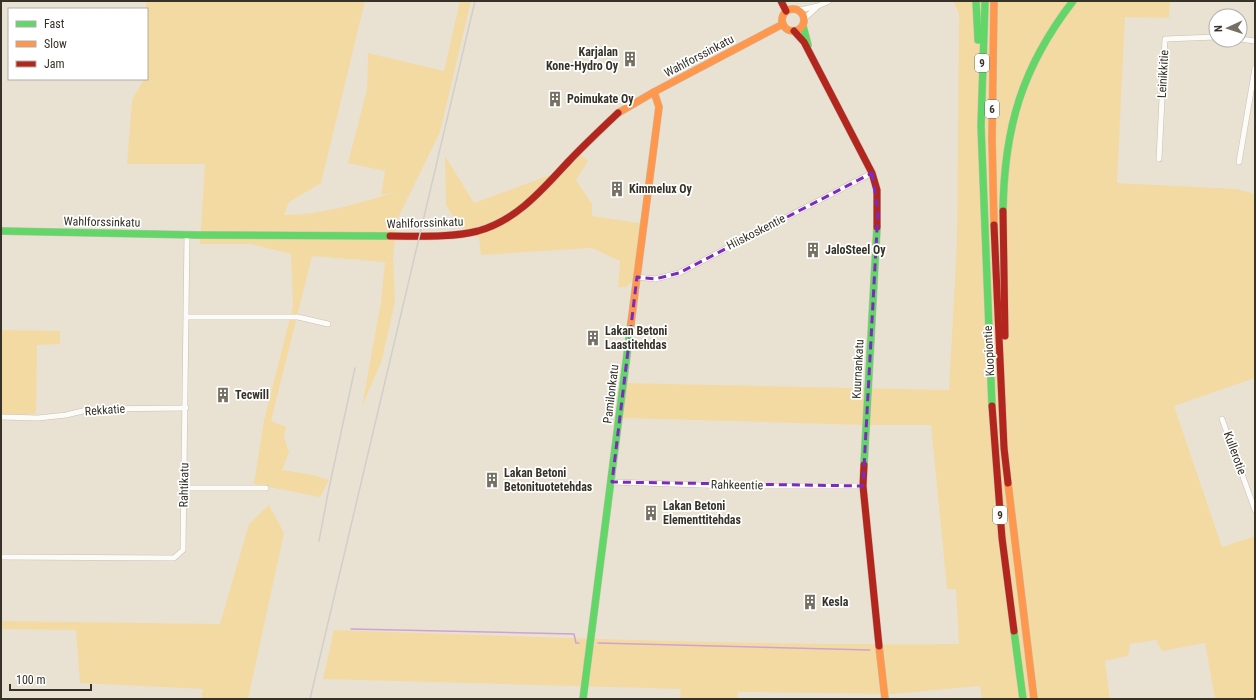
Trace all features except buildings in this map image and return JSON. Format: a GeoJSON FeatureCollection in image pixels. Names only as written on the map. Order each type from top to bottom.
{"type":"FeatureCollection","features":[{"type":"Feature","properties":{"kind":"main road"},"geometry":{"type":"LineString","coordinates":[[781,1],[786,11]]}},
{"type":"Feature","properties":{"kind":"main road"},"geometry":{"type":"LineString","coordinates":[[976,1],[981,126]]}},
{"type":"Feature","properties":{"kind":"main road","name":"Kuopiontie"},"geometry":{"type":"LineString","coordinates":[[985,1],[981,126],[994,449],[1002,538],[1023,699]]}},
{"type":"Feature","properties":{"kind":"main road","name":"Kuopiontie"},"geometry":{"type":"LineString","coordinates":[[994,1],[992,124],[994,217],[1004,448],[1013,536],[1034,699]]}},
{"type":"Feature","properties":{"kind":"main road"},"geometry":{"type":"LineString","coordinates":[[1000,365],[1005,338],[1003,197],[1007,149],[1017,108],[1027,77],[1048,37],[1073,1]]}},
{"type":"Feature","properties":{"kind":"main road"},"geometry":{"type":"LineString","coordinates":[[793,8],[800,10],[803,23],[794,31],[787,29],[783,24],[782,17],[786,11],[793,8]]}},
{"type":"Feature","properties":{"kind":"main road","name":"Kuurnankatu"},"geometry":{"type":"LineString","coordinates":[[803,23],[810,55]]}},
{"type":"Feature","properties":{"kind":"main road","name":"Wahlforssinkatu"},"geometry":{"type":"LineString","coordinates":[[1,231],[436,236],[477,231],[497,224],[526,205],[606,123],[626,108],[783,24]]}},
{"type":"Feature","properties":{"kind":"main road","name":"Kuurnankatu"},"geometry":{"type":"LineString","coordinates":[[794,31],[804,42],[872,173],[878,199],[863,486],[885,699]]}},
{"type":"Feature","properties":{"kind":"main road","name":"Pamilonkatu"},"geometry":{"type":"LineString","coordinates":[[583,699],[659,107],[654,92]]}},
{"type":"Feature","properties":{"kind":"street"},"geometry":{"type":"LineString","coordinates":[[800,10],[818,6],[828,1]]}},
{"type":"Feature","properties":{"kind":"street"},"geometry":{"type":"LineString","coordinates":[[803,23],[818,6]]}},
{"type":"Feature","properties":{"kind":"street","name":"Leinikkitie"},"geometry":{"type":"LineString","coordinates":[[1159,159],[1165,39],[1208,37]]}},
{"type":"Feature","properties":{"kind":"street"},"geometry":{"type":"LineString","coordinates":[[1239,162],[1255,68]]}},
{"type":"Feature","properties":{"kind":"street","name":"Hiiskoskentie"},"geometry":{"type":"LineString","coordinates":[[637,277],[655,279],[679,273],[872,173]]}},
{"type":"Feature","properties":{"kind":"street","name":"Rahtikatu"},"geometry":{"type":"LineString","coordinates":[[1,557],[174,558],[183,550],[186,408],[187,234]]}},
{"type":"Feature","properties":{"kind":"street"},"geometry":{"type":"LineString","coordinates":[[187,317],[298,317],[328,324]]}},
{"type":"Feature","properties":{"kind":"street","name":"Rekkatie"},"geometry":{"type":"LineString","coordinates":[[1,417],[38,418],[66,415],[91,409],[186,408]]}},
{"type":"Feature","properties":{"kind":"street","name":"Kullerotie"},"geometry":{"type":"LineString","coordinates":[[1222,419],[1255,510]]}},
{"type":"Feature","properties":{"kind":"street","name":"Rahkeentie"},"geometry":{"type":"LineString","coordinates":[[612,482],[732,486],[863,486]]}},
{"type":"Feature","properties":{"kind":"street"},"geometry":{"type":"LineString","coordinates":[[184,488],[266,488]]}},
{"type":"Feature","properties":{"kind":"highlighted area"},"geometry":{"type":"Polygon","coordinates":[[[872,173],[878,211],[863,486],[612,482],[637,277],[655,279],[679,273],[872,173]]]}},
{"type":"Feature","properties":{"kind":"shaded area"},"geometry":{"type":"Polygon","coordinates":[[[146,1],[365,1],[321,183],[289,202],[284,215],[326,211],[396,192],[381,195],[385,171],[348,163],[367,89],[368,53],[444,71],[460,1],[471,1],[440,132],[397,220],[393,258],[395,301],[382,360],[362,406],[381,302],[385,262],[312,256],[271,421],[286,427],[284,437],[289,452],[282,470],[313,475],[329,480],[320,497],[254,484],[264,420],[293,306],[291,254],[251,244],[200,244],[205,164],[127,164],[132,100],[143,80],[148,80],[148,8],[146,8],[146,1]]]}},
{"type":"Feature","properties":{"kind":"shaded area"},"geometry":{"type":"Polygon","coordinates":[[[953,1],[1186,1],[1170,2],[1169,18],[1125,17],[1117,183],[1237,189],[1255,194],[1255,378],[1174,406],[1222,547],[1255,536],[1255,699],[1215,699],[1205,643],[1162,651],[1156,640],[1130,644],[1128,656],[1105,661],[1110,699],[982,699],[980,686],[892,694],[738,692],[737,699],[680,699],[681,689],[323,679],[334,630],[802,644],[959,644],[956,589],[947,589],[931,425],[865,425],[622,418],[626,383],[949,390],[957,243],[959,13],[953,1]]]}},
{"type":"Feature","properties":{"kind":"shaded area"},"geometry":{"type":"Polygon","coordinates":[[[581,155],[588,161],[576,180],[592,204],[592,216],[646,224],[640,275],[626,287],[618,287],[620,261],[592,248],[481,255],[479,238],[460,227],[446,205],[445,156],[474,203],[567,169],[581,155]]]}},
{"type":"Feature","properties":{"kind":"shaded area"},"geometry":{"type":"Polygon","coordinates":[[[1,330],[60,331],[60,344],[37,345],[36,414],[1,414],[1,330]]]}},
{"type":"Feature","properties":{"kind":"shaded area"},"geometry":{"type":"Polygon","coordinates":[[[269,505],[284,533],[248,699],[201,699],[203,689],[80,683],[76,630],[1,629],[1,621],[220,624],[249,524],[269,505]]]}},
{"type":"Feature","properties":{"kind":"waterway"},"geometry":{"type":"LineString","coordinates":[[351,629],[574,634],[576,643],[579,643]]}},
{"type":"Feature","properties":{"kind":"waterway"},"geometry":{"type":"LineString","coordinates":[[598,643],[870,650]]}},
{"type":"Feature","properties":{"kind":"railway"},"geometry":{"type":"LineString","coordinates":[[310,699],[475,1]]}},
{"type":"Feature","properties":{"kind":"railway"},"geometry":{"type":"LineString","coordinates":[[319,541],[355,368]]}},
{"type":"Feature","properties":{"kind":"traffic: fast"},"geometry":{"type":"LineString","coordinates":[[976,1],[978,40]]}},
{"type":"Feature","properties":{"kind":"traffic: fast"},"geometry":{"type":"LineString","coordinates":[[985,1],[981,126],[992,406]]}},
{"type":"Feature","properties":{"kind":"traffic: fast"},"geometry":{"type":"LineString","coordinates":[[1003,211],[1007,152],[1019,100],[1041,50],[1055,26],[1073,1]]}},
{"type":"Feature","properties":{"kind":"traffic: fast"},"geometry":{"type":"LineString","coordinates":[[803,26],[808,45]]}},
{"type":"Feature","properties":{"kind":"traffic: fast"},"geometry":{"type":"LineString","coordinates":[[864,465],[877,227]]}},
{"type":"Feature","properties":{"kind":"traffic: fast"},"geometry":{"type":"LineString","coordinates":[[1,231],[197,235],[390,236]]}},
{"type":"Feature","properties":{"kind":"traffic: fast"},"geometry":{"type":"LineString","coordinates":[[583,699],[631,323]]}},
{"type":"Feature","properties":{"kind":"traffic: fast"},"geometry":{"type":"LineString","coordinates":[[1014,631],[1023,699]]}},
{"type":"Feature","properties":{"kind":"traffic: slow"},"geometry":{"type":"LineString","coordinates":[[994,1],[992,139],[994,225]]}},
{"type":"Feature","properties":{"kind":"traffic: slow"},"geometry":{"type":"LineString","coordinates":[[793,9],[801,12],[804,20],[801,28],[793,31],[785,28],[782,20],[785,12],[793,9]]}},
{"type":"Feature","properties":{"kind":"traffic: slow"},"geometry":{"type":"LineString","coordinates":[[618,113],[654,92],[783,24]]}},
{"type":"Feature","properties":{"kind":"traffic: slow"},"geometry":{"type":"LineString","coordinates":[[631,323],[659,107],[654,92]]}},
{"type":"Feature","properties":{"kind":"traffic: slow"},"geometry":{"type":"LineString","coordinates":[[1008,483],[1034,699]]}},
{"type":"Feature","properties":{"kind":"traffic: slow"},"geometry":{"type":"LineString","coordinates":[[879,646],[885,699]]}},
{"type":"Feature","properties":{"kind":"traffic: jam"},"geometry":{"type":"LineString","coordinates":[[781,1],[786,11]]}},
{"type":"Feature","properties":{"kind":"traffic: jam"},"geometry":{"type":"LineString","coordinates":[[794,31],[804,42],[872,173],[877,190],[877,227]]}},
{"type":"Feature","properties":{"kind":"traffic: jam"},"geometry":{"type":"LineString","coordinates":[[390,236],[457,235],[478,231],[505,220],[528,203],[580,149],[618,113]]}},
{"type":"Feature","properties":{"kind":"traffic: jam"},"geometry":{"type":"LineString","coordinates":[[1003,211],[1005,336]]}},
{"type":"Feature","properties":{"kind":"traffic: jam"},"geometry":{"type":"LineString","coordinates":[[994,225],[1004,448],[1008,483]]}},
{"type":"Feature","properties":{"kind":"traffic: jam"},"geometry":{"type":"LineString","coordinates":[[992,406],[1002,538],[1014,631]]}},
{"type":"Feature","properties":{"kind":"traffic: jam"},"geometry":{"type":"LineString","coordinates":[[864,465],[863,486],[879,646]]}},
{"type":"Feature","properties":{"kind":"place","name":"Karjalan Kone-Hydro Oy"},"geometry":{"type":"Point","coordinates":[630,59]}},
{"type":"Feature","properties":{"kind":"place","name":"Poimukate Oy"},"geometry":{"type":"Point","coordinates":[555,99]}},
{"type":"Feature","properties":{"kind":"place","name":"Kimmelux Oy"},"geometry":{"type":"Point","coordinates":[617,189]}},
{"type":"Feature","properties":{"kind":"place","name":"JaloSteel Oy"},"geometry":{"type":"Point","coordinates":[813,250]}},
{"type":"Feature","properties":{"kind":"place","name":"Lakan Betoni Laastitehdas"},"geometry":{"type":"Point","coordinates":[593,338]}},
{"type":"Feature","properties":{"kind":"place","name":"Tecwill"},"geometry":{"type":"Point","coordinates":[223,395]}},
{"type":"Feature","properties":{"kind":"place","name":"Lakan Betoni Betonituotetehdas"},"geometry":{"type":"Point","coordinates":[492,480]}},
{"type":"Feature","properties":{"kind":"place","name":"Lakan Betoni Elementtitehdas"},"geometry":{"type":"Point","coordinates":[651,513]}},
{"type":"Feature","properties":{"kind":"place","name":"Kesla"},"geometry":{"type":"Point","coordinates":[810,602]}}]}
